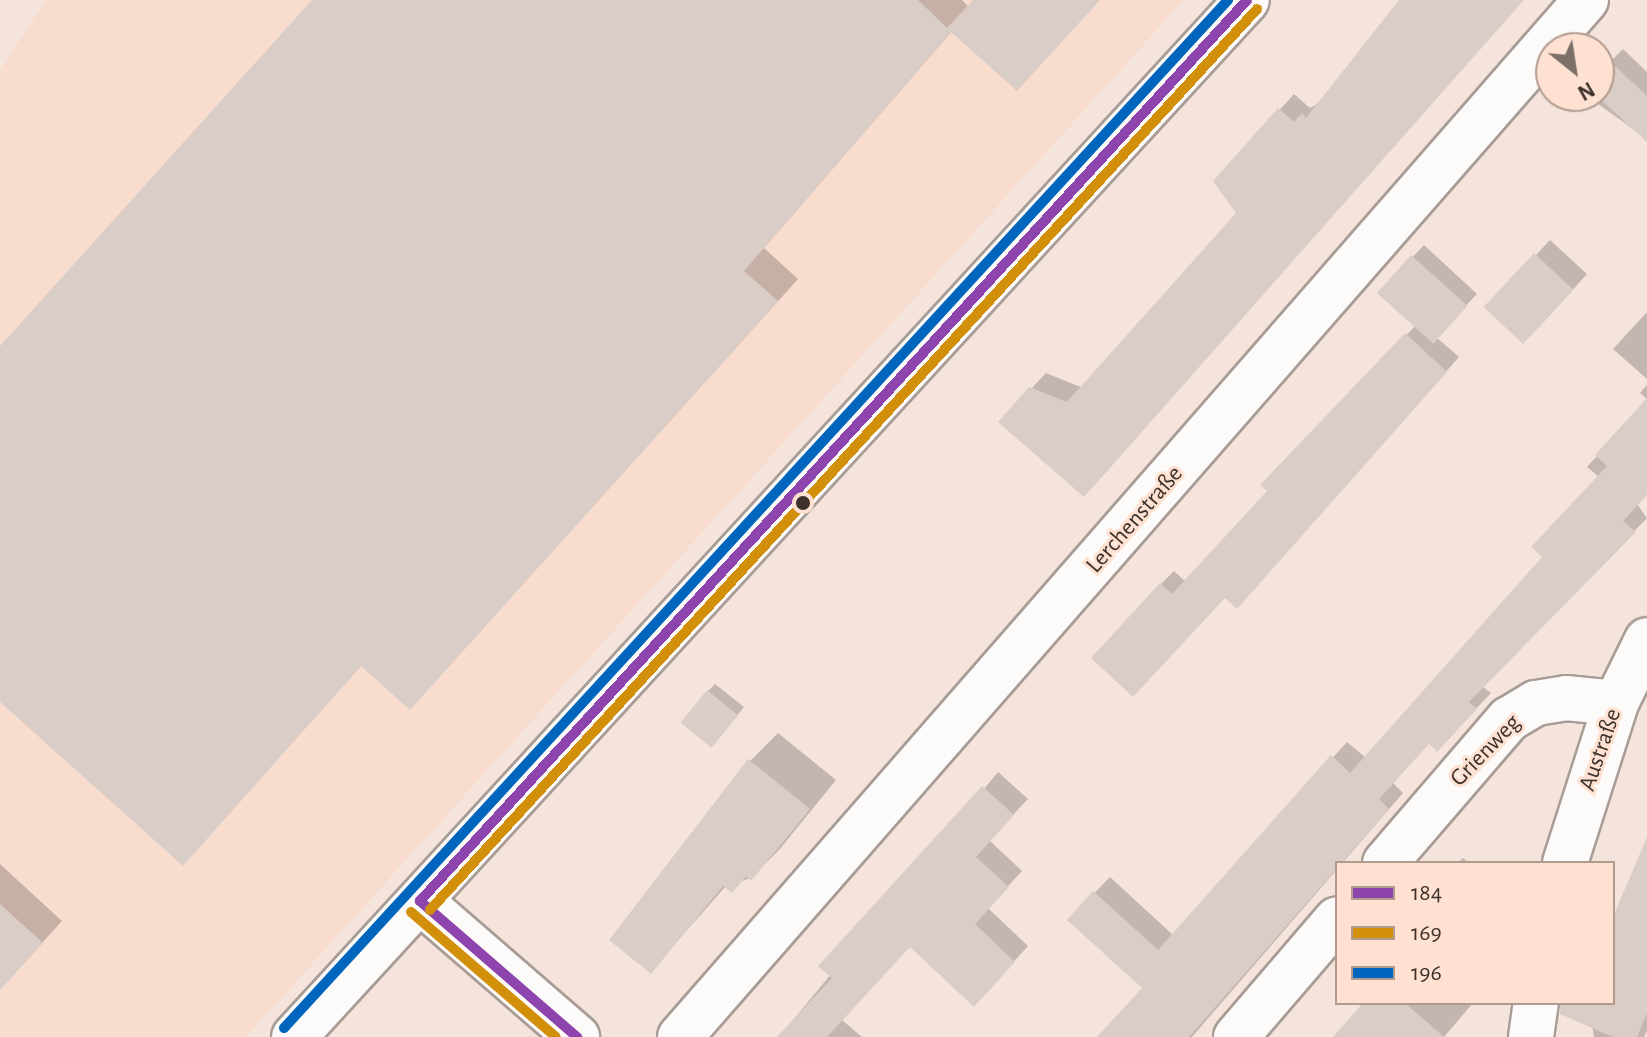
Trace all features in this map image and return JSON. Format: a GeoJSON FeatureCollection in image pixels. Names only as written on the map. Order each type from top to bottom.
{"type":"FeatureCollection","features":[{"type":"Feature","properties":{"kind":"street"},"geometry":{"type":"LineString","coordinates":[[294,1037],[1247,0]]}},
{"type":"Feature","properties":{"kind":"street","name":"Lerchenstraße"},"geometry":{"type":"LineString","coordinates":[[680,1037],[1586,0]]}},
{"type":"Feature","properties":{"kind":"street","name":"Austraße"},"geometry":{"type":"LineString","coordinates":[[1566,861],[1616,703],[1647,640]]}},
{"type":"Feature","properties":{"kind":"street","name":"Grienweg"},"geometry":{"type":"LineString","coordinates":[[1387,861],[1509,719],[1536,703],[1566,698],[1616,703]]}},
{"type":"Feature","properties":{"kind":"street"},"geometry":{"type":"LineString","coordinates":[[420,901],[577,1037]]}},
{"type":"Feature","properties":{"kind":"street"},"geometry":{"type":"LineString","coordinates":[[1236,1037],[1335,921]]}},
{"type":"Feature","properties":{"kind":"street"},"geometry":{"type":"LineString","coordinates":[[1531,1037],[1536,1005]]}},
{"type":"Feature","properties":{"kind":"shaded area"},"geometry":{"type":"Polygon","coordinates":[[[46,0],[1184,0],[246,1037],[0,1037],[0,70],[46,0]]]}},
{"type":"Feature","properties":{"kind":"building"},"geometry":{"type":"Polygon","coordinates":[[[312,0],[918,0],[947,28],[973,0],[1100,0],[1017,91],[951,32],[744,271],[778,301],[410,710],[361,666],[183,866],[0,702],[0,346],[312,0]]]}},
{"type":"Feature","properties":{"kind":"building"},"geometry":{"type":"Polygon","coordinates":[[[1399,0],[1524,0],[1084,497],[998,422],[1029,387],[1067,402],[1236,213],[1213,181],[1278,108],[1294,122],[1302,113],[1306,118],[1399,0]]]}},
{"type":"Feature","properties":{"kind":"building"},"geometry":{"type":"Polygon","coordinates":[[[1615,66],[1647,96],[1647,142],[1614,112],[1615,66]]]}},
{"type":"Feature","properties":{"kind":"building"},"geometry":{"type":"Polygon","coordinates":[[[1534,253],[1573,290],[1523,344],[1484,307],[1534,253]]]}},
{"type":"Feature","properties":{"kind":"building"},"geometry":{"type":"Polygon","coordinates":[[[1411,255],[1467,306],[1433,344],[1377,293],[1411,255]]]}},
{"type":"Feature","properties":{"kind":"building"},"geometry":{"type":"Polygon","coordinates":[[[1405,333],[1447,372],[1237,609],[1225,598],[1133,697],[1091,658],[1160,583],[1172,594],[1267,491],[1260,485],[1405,333]]]}},
{"type":"Feature","properties":{"kind":"building"},"geometry":{"type":"Polygon","coordinates":[[[1647,398],[1647,495],[1623,521],[1636,532],[1469,702],[1477,709],[1437,752],[1429,744],[1379,799],[1389,809],[1343,861],[1335,861],[1335,871],[1189,1037],[1097,1037],[1142,988],[1067,920],[1093,891],[1158,950],[1331,755],[1350,773],[1542,557],[1531,547],[1607,466],[1595,455],[1647,398]]]}},
{"type":"Feature","properties":{"kind":"building"},"geometry":{"type":"Polygon","coordinates":[[[707,690],[738,715],[712,748],[681,723],[707,690]]]}},
{"type":"Feature","properties":{"kind":"building"},"geometry":{"type":"Polygon","coordinates":[[[748,759],[810,809],[751,881],[746,876],[732,893],[723,886],[651,974],[609,940],[748,759]]]}},
{"type":"Feature","properties":{"kind":"building"},"geometry":{"type":"Polygon","coordinates":[[[982,786],[1014,815],[976,857],[1009,887],[975,924],[1015,962],[974,1007],[910,947],[827,1037],[777,1037],[832,978],[818,966],[982,786]]]}},
{"type":"Feature","properties":{"kind":"building"},"geometry":{"type":"Polygon","coordinates":[[[1647,837],[1647,1013],[1637,1037],[1613,1037],[1560,1014],[1560,1005],[1615,1005],[1615,912],[1647,837]]]}},
{"type":"Feature","properties":{"kind":"building"},"geometry":{"type":"Polygon","coordinates":[[[0,904],[43,943],[0,990],[0,904]]]}},
{"type":"Feature","properties":{"kind":"building"},"geometry":{"type":"Polygon","coordinates":[[[1361,1005],[1407,1005],[1444,1037],[1333,1037],[1361,1005]]]}},
{"type":"Feature","properties":{"kind":"transit line","name":"196"},"geometry":{"type":"LineString","coordinates":[[284,1028],[1228,0]]}},
{"type":"Feature","properties":{"kind":"transit line","name":"184"},"geometry":{"type":"LineString","coordinates":[[420,901],[1247,0]]}},
{"type":"Feature","properties":{"kind":"transit line","name":"169"},"geometry":{"type":"LineString","coordinates":[[430,910],[1257,9]]}},
{"type":"Feature","properties":{"kind":"transit line","name":"184"},"geometry":{"type":"LineString","coordinates":[[420,901],[577,1037]]}},
{"type":"Feature","properties":{"kind":"transit line","name":"169"},"geometry":{"type":"LineString","coordinates":[[411,912],[556,1037]]}}]}
